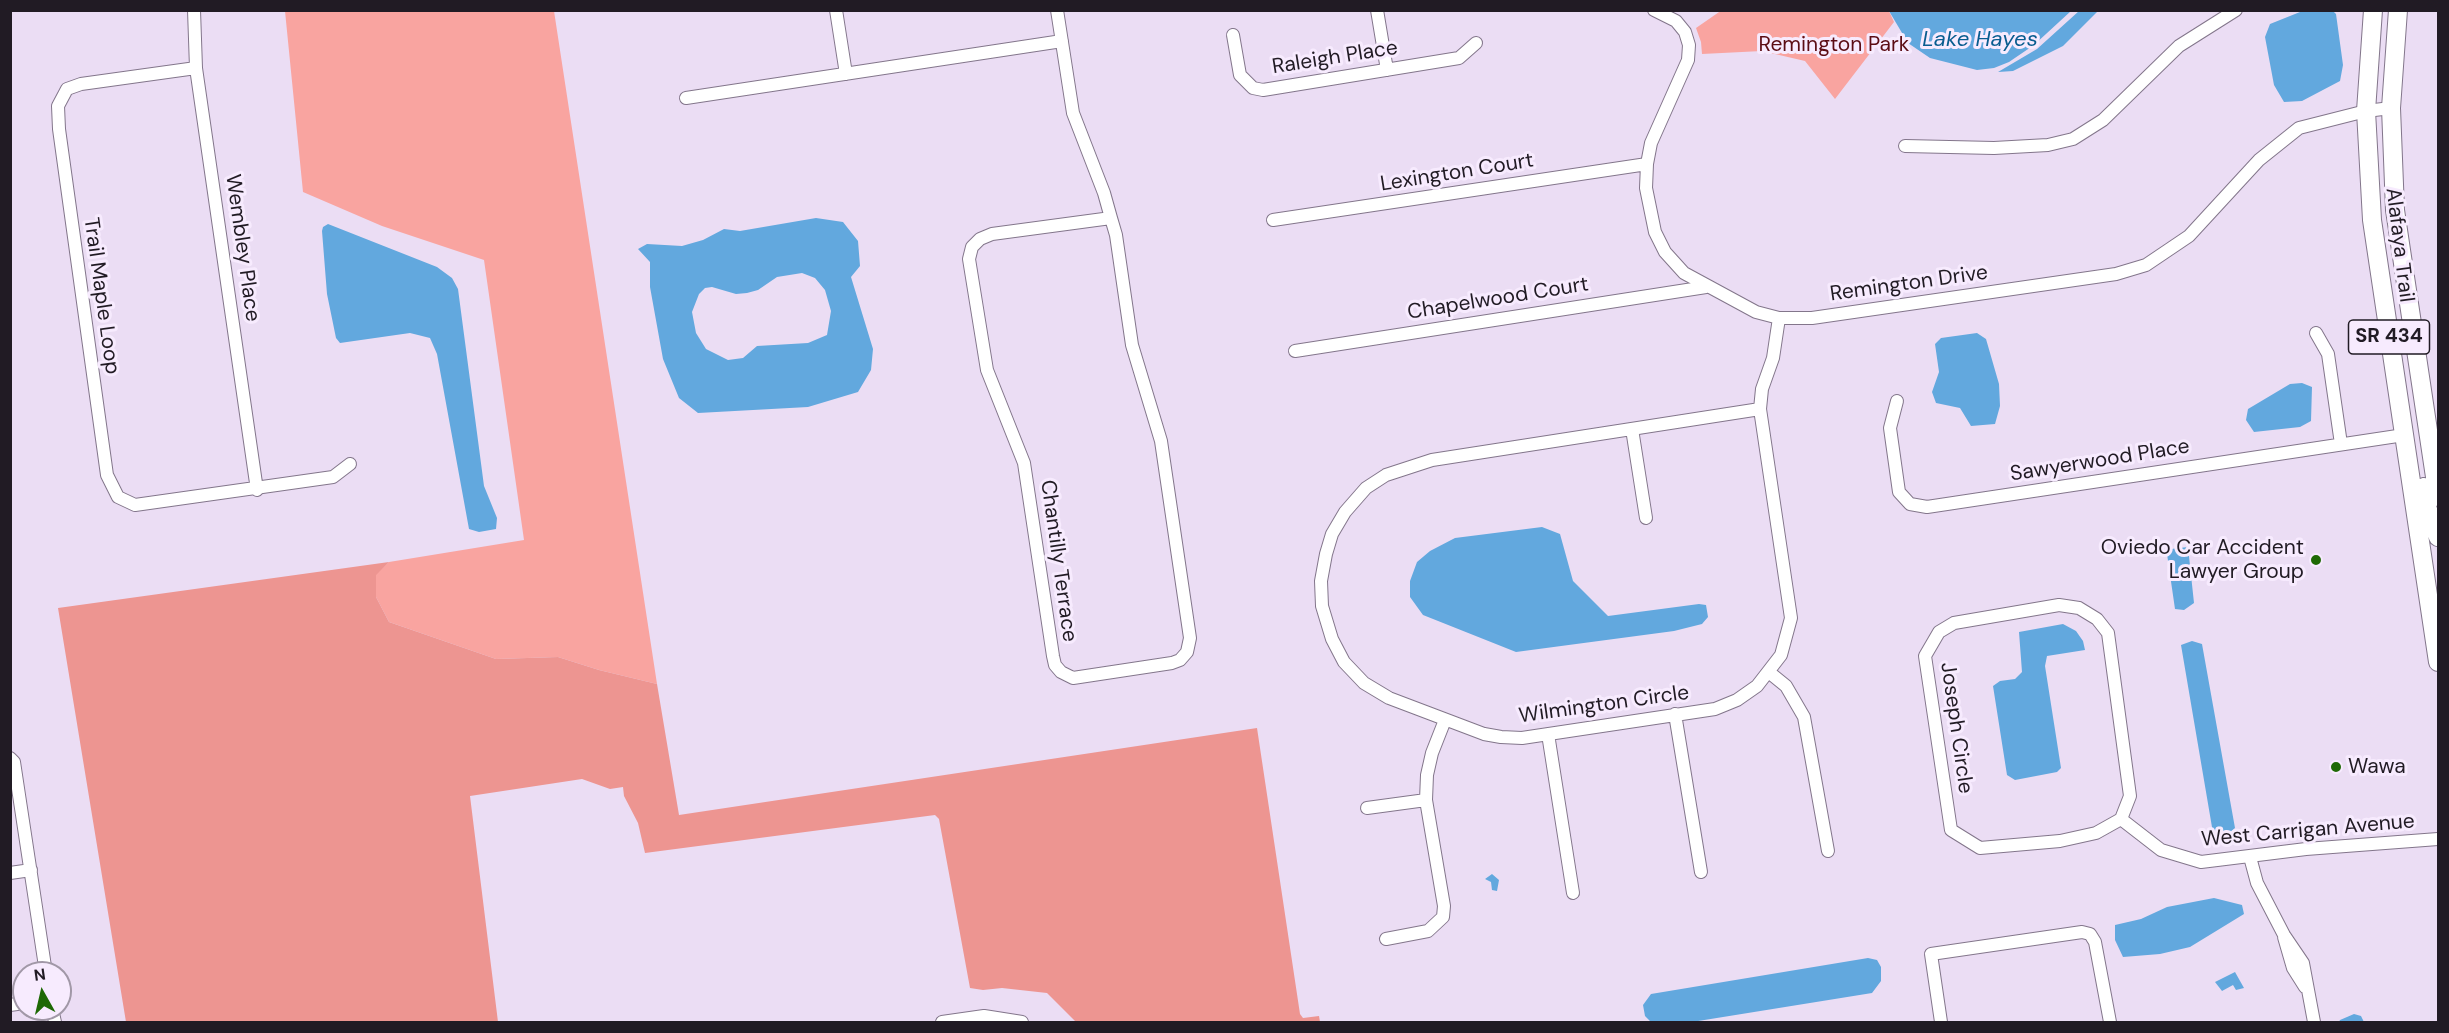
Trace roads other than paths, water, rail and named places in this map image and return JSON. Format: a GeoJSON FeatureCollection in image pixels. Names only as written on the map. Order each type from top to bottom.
{"type":"FeatureCollection","features":[{"type":"Feature","properties":{"kind":"main road","name":"Alafaya Trail"},"geometry":{"type":"LineString","coordinates":[[2373,10],[2366,111],[2372,220],[2439,662]]}},
{"type":"Feature","properties":{"kind":"main road","name":"Alafaya Trail"},"geometry":{"type":"LineString","coordinates":[[2398,10],[2391,108],[2395,210],[2439,497]]}},
{"type":"Feature","properties":{"kind":"main road"},"geometry":{"type":"LineString","coordinates":[[2384,307],[2406,365],[2416,419],[2429,435]]}},
{"type":"Feature","properties":{"kind":"main road"},"geometry":{"type":"LineString","coordinates":[[2404,435],[2420,461],[2427,507],[2439,537]]}},
{"type":"Feature","properties":{"kind":"street","name":"Wembley Place"},"geometry":{"type":"LineString","coordinates":[[194,10],[196,68],[257,490]]}},
{"type":"Feature","properties":{"kind":"street"},"geometry":{"type":"LineString","coordinates":[[836,10],[846,74]]}},
{"type":"Feature","properties":{"kind":"street","name":"Chantilly Terrace"},"geometry":{"type":"LineString","coordinates":[[1057,10],[1073,113],[1111,218],[1116,236],[1132,345],[1161,441],[1190,638],[1187,652],[1180,660],[1172,663],[1072,678],[1055,665],[1024,464],[987,370],[969,259],[972,247],[980,239],[992,234],[1111,218]]}},
{"type":"Feature","properties":{"kind":"street"},"geometry":{"type":"LineString","coordinates":[[1377,10],[1387,70]]}},
{"type":"Feature","properties":{"kind":"street","name":"Remington Drive"},"geometry":{"type":"LineString","coordinates":[[1654,10],[1676,21],[1685,32],[1689,45],[1688,60],[1651,143],[1647,164],[1646,188],[1655,232],[1665,252],[1684,273],[1706,287],[1756,312],[1779,318],[1812,318],[2116,274],[2146,265],[2189,236],[2276,144],[2300,128],[2366,111],[2391,108]]}},
{"type":"Feature","properties":{"kind":"street"},"geometry":{"type":"LineString","coordinates":[[1905,146],[1994,148],[2048,145],[2073,139],[2103,120],[2179,46],[2236,10]]}},
{"type":"Feature","properties":{"kind":"street","name":"Raleigh Place"},"geometry":{"type":"LineString","coordinates":[[1233,35],[1240,75],[1253,88],[1263,90],[1459,58],[1476,43]]}},
{"type":"Feature","properties":{"kind":"street"},"geometry":{"type":"LineString","coordinates":[[686,98],[1062,41]]}},
{"type":"Feature","properties":{"kind":"street","name":"Trail Maple Loop"},"geometry":{"type":"LineString","coordinates":[[196,68],[81,84],[67,89],[58,105],[59,129],[107,475],[117,497],[135,505],[257,490],[333,477],[350,464]]}},
{"type":"Feature","properties":{"kind":"street","name":"Lexington Court"},"geometry":{"type":"LineString","coordinates":[[1273,220],[1647,164]]}},
{"type":"Feature","properties":{"kind":"street","name":"Chapelwood Court"},"geometry":{"type":"LineString","coordinates":[[1295,351],[1706,287]]}},
{"type":"Feature","properties":{"kind":"street","name":"Wilmington Circle"},"geometry":{"type":"LineString","coordinates":[[1760,409],[1432,460],[1386,475],[1366,488],[1345,512],[1332,534],[1322,581],[1322,606],[1332,639],[1344,662],[1364,683],[1389,698],[1445,720],[1501,738],[1548,734],[1715,709],[1737,700],[1757,686],[1781,656],[1791,618],[1760,409],[1762,388],[1773,358],[1779,318]]}},
{"type":"Feature","properties":{"kind":"street"},"geometry":{"type":"LineString","coordinates":[[2316,333],[2328,354],[2341,444]]}},
{"type":"Feature","properties":{"kind":"street","name":"Sawyerwood Place"},"geometry":{"type":"LineString","coordinates":[[1896,401],[1890,428],[1899,492],[1910,504],[1927,507],[2404,435]]}},
{"type":"Feature","properties":{"kind":"street"},"geometry":{"type":"LineString","coordinates":[[1632,429],[1646,518]]}},
{"type":"Feature","properties":{"kind":"street","name":"Joseph Circle"},"geometry":{"type":"LineString","coordinates":[[2059,605],[2079,608],[2097,619],[2108,633],[2130,796],[2121,819],[2096,833],[1997,849],[1980,848],[1951,830],[1925,656],[1939,632],[1954,623],[1973,618],[2059,605]]}},
{"type":"Feature","properties":{"kind":"street"},"geometry":{"type":"LineString","coordinates":[[1770,672],[1786,686],[1804,717],[1828,851]]}},
{"type":"Feature","properties":{"kind":"street"},"geometry":{"type":"LineString","coordinates":[[1675,714],[1701,872]]}},
{"type":"Feature","properties":{"kind":"street"},"geometry":{"type":"LineString","coordinates":[[1386,939],[1428,931],[1443,917],[1444,906],[1426,800],[1427,776],[1432,753],[1445,720]]}},
{"type":"Feature","properties":{"kind":"street"},"geometry":{"type":"LineString","coordinates":[[1548,734],[1573,893]]}},
{"type":"Feature","properties":{"kind":"street"},"geometry":{"type":"LineString","coordinates":[[10,758],[14,762],[44,961]]}},
{"type":"Feature","properties":{"kind":"street"},"geometry":{"type":"LineString","coordinates":[[1367,808],[1426,800]]}},
{"type":"Feature","properties":{"kind":"street","name":"West Carrigan Avenue"},"geometry":{"type":"LineString","coordinates":[[2121,819],[2161,850],[2181,858],[2201,862],[2306,849],[2439,839]]}},
{"type":"Feature","properties":{"kind":"street"},"geometry":{"type":"LineString","coordinates":[[2250,857],[2257,883],[2284,935],[2303,963],[2314,1023]]}},
{"type":"Feature","properties":{"kind":"street"},"geometry":{"type":"LineString","coordinates":[[10,873],[31,870]]}},
{"type":"Feature","properties":{"kind":"street"},"geometry":{"type":"LineString","coordinates":[[1941,1023],[1931,954],[2082,932],[2090,934],[2096,942],[2110,1023]]}},
{"type":"Feature","properties":{"kind":"street"},"geometry":{"type":"LineString","coordinates":[[942,1023],[984,1016],[1022,1023]]}},
{"type":"Feature","properties":{"kind":"water"},"geometry":{"type":"Polygon","coordinates":[[[2305,10],[2333,11],[2336,14],[2343,65],[2340,81],[2302,101],[2284,102],[2274,85],[2265,37],[2270,24],[2305,10]]]}},
{"type":"Feature","properties":{"kind":"water","name":"Lake Hayes"},"geometry":{"type":"Polygon","coordinates":[[[1889,11],[2071,11],[2034,45],[2009,62],[1994,68],[1977,70],[1930,58],[1908,43],[1889,11]]]}},
{"type":"Feature","properties":{"kind":"water"},"geometry":{"type":"Polygon","coordinates":[[[2079,11],[2098,11],[2063,46],[2013,71],[1998,72],[2037,49],[2079,11]]]}},
{"type":"Feature","properties":{"kind":"water"},"geometry":{"type":"Polygon","coordinates":[[[816,218],[843,222],[858,241],[860,266],[851,277],[873,349],[871,370],[858,392],[808,407],[698,413],[679,398],[663,359],[650,287],[650,262],[638,249],[647,244],[682,246],[703,240],[724,229],[740,231],[816,218]],[[802,273],[777,277],[758,290],[736,294],[712,287],[705,288],[699,294],[692,312],[696,333],[706,349],[728,360],[743,358],[757,346],[808,343],[827,335],[831,311],[825,290],[815,278],[802,273]]]}},
{"type":"Feature","properties":{"kind":"water"},"geometry":{"type":"Polygon","coordinates":[[[328,224],[437,267],[452,278],[458,289],[484,486],[497,518],[496,529],[479,532],[469,529],[437,354],[430,338],[410,333],[340,343],[336,338],[327,294],[322,231],[323,227],[328,224]]]}},
{"type":"Feature","properties":{"kind":"water"},"geometry":{"type":"Polygon","coordinates":[[[1977,333],[1986,339],[1999,384],[2000,406],[1995,424],[1971,426],[1960,408],[1936,403],[1932,392],[1939,372],[1935,344],[1941,338],[1977,333]]]}},
{"type":"Feature","properties":{"kind":"water"},"geometry":{"type":"Polygon","coordinates":[[[2302,383],[2312,387],[2311,421],[2300,427],[2254,432],[2246,420],[2248,409],[2290,384],[2302,383]]]}},
{"type":"Feature","properties":{"kind":"water"},"geometry":{"type":"Polygon","coordinates":[[[1542,527],[1560,534],[1573,581],[1608,616],[1699,604],[1706,605],[1708,617],[1702,624],[1674,631],[1516,652],[1423,615],[1410,597],[1410,581],[1417,562],[1430,551],[1455,538],[1542,527]]]}},
{"type":"Feature","properties":{"kind":"water"},"geometry":{"type":"Polygon","coordinates":[[[2188,547],[2194,603],[2184,610],[2175,609],[2167,554],[2171,549],[2188,547]]]}},
{"type":"Feature","properties":{"kind":"water"},"geometry":{"type":"Polygon","coordinates":[[[2063,624],[2076,631],[2083,641],[2085,650],[2047,656],[2045,666],[2061,768],[2057,772],[2015,780],[2007,775],[1993,686],[2000,681],[2015,679],[2022,672],[2019,632],[2063,624]]]}},
{"type":"Feature","properties":{"kind":"water"},"geometry":{"type":"Polygon","coordinates":[[[2192,641],[2202,644],[2235,828],[2224,837],[2213,833],[2181,645],[2192,641]]]}},
{"type":"Feature","properties":{"kind":"water"},"geometry":{"type":"Polygon","coordinates":[[[1492,874],[1499,880],[1497,891],[1492,890],[1491,882],[1485,879],[1492,874]]]}},
{"type":"Feature","properties":{"kind":"water"},"geometry":{"type":"Polygon","coordinates":[[[2214,898],[2242,905],[2244,914],[2190,947],[2160,954],[2123,957],[2115,940],[2115,925],[2141,919],[2167,907],[2214,898]]]}},
{"type":"Feature","properties":{"kind":"water"},"geometry":{"type":"Polygon","coordinates":[[[1868,958],[1877,960],[1881,967],[1881,981],[1872,993],[1692,1022],[1651,1022],[1645,1016],[1643,1005],[1651,994],[1868,958]]]}},
{"type":"Feature","properties":{"kind":"water"},"geometry":{"type":"Polygon","coordinates":[[[2235,972],[2244,988],[2236,990],[2233,985],[2222,991],[2215,982],[2235,972]]]}},
{"type":"Feature","properties":{"kind":"water"},"geometry":{"type":"Polygon","coordinates":[[[2354,1014],[2361,1016],[2364,1022],[2339,1022],[2340,1020],[2354,1014]]]}},
{"type":"Feature","properties":{"kind":"place","name":"Oviedo Car Accident Lawyer Group"},"geometry":{"type":"Point","coordinates":[2316,560]}},
{"type":"Feature","properties":{"kind":"place","name":"Wawa"},"geometry":{"type":"Point","coordinates":[2336,767]}},
{"type":"Feature","properties":{"kind":"park label","name":"Remington Park"},"geometry":{"type":"Point","coordinates":[1834,45]}}]}
